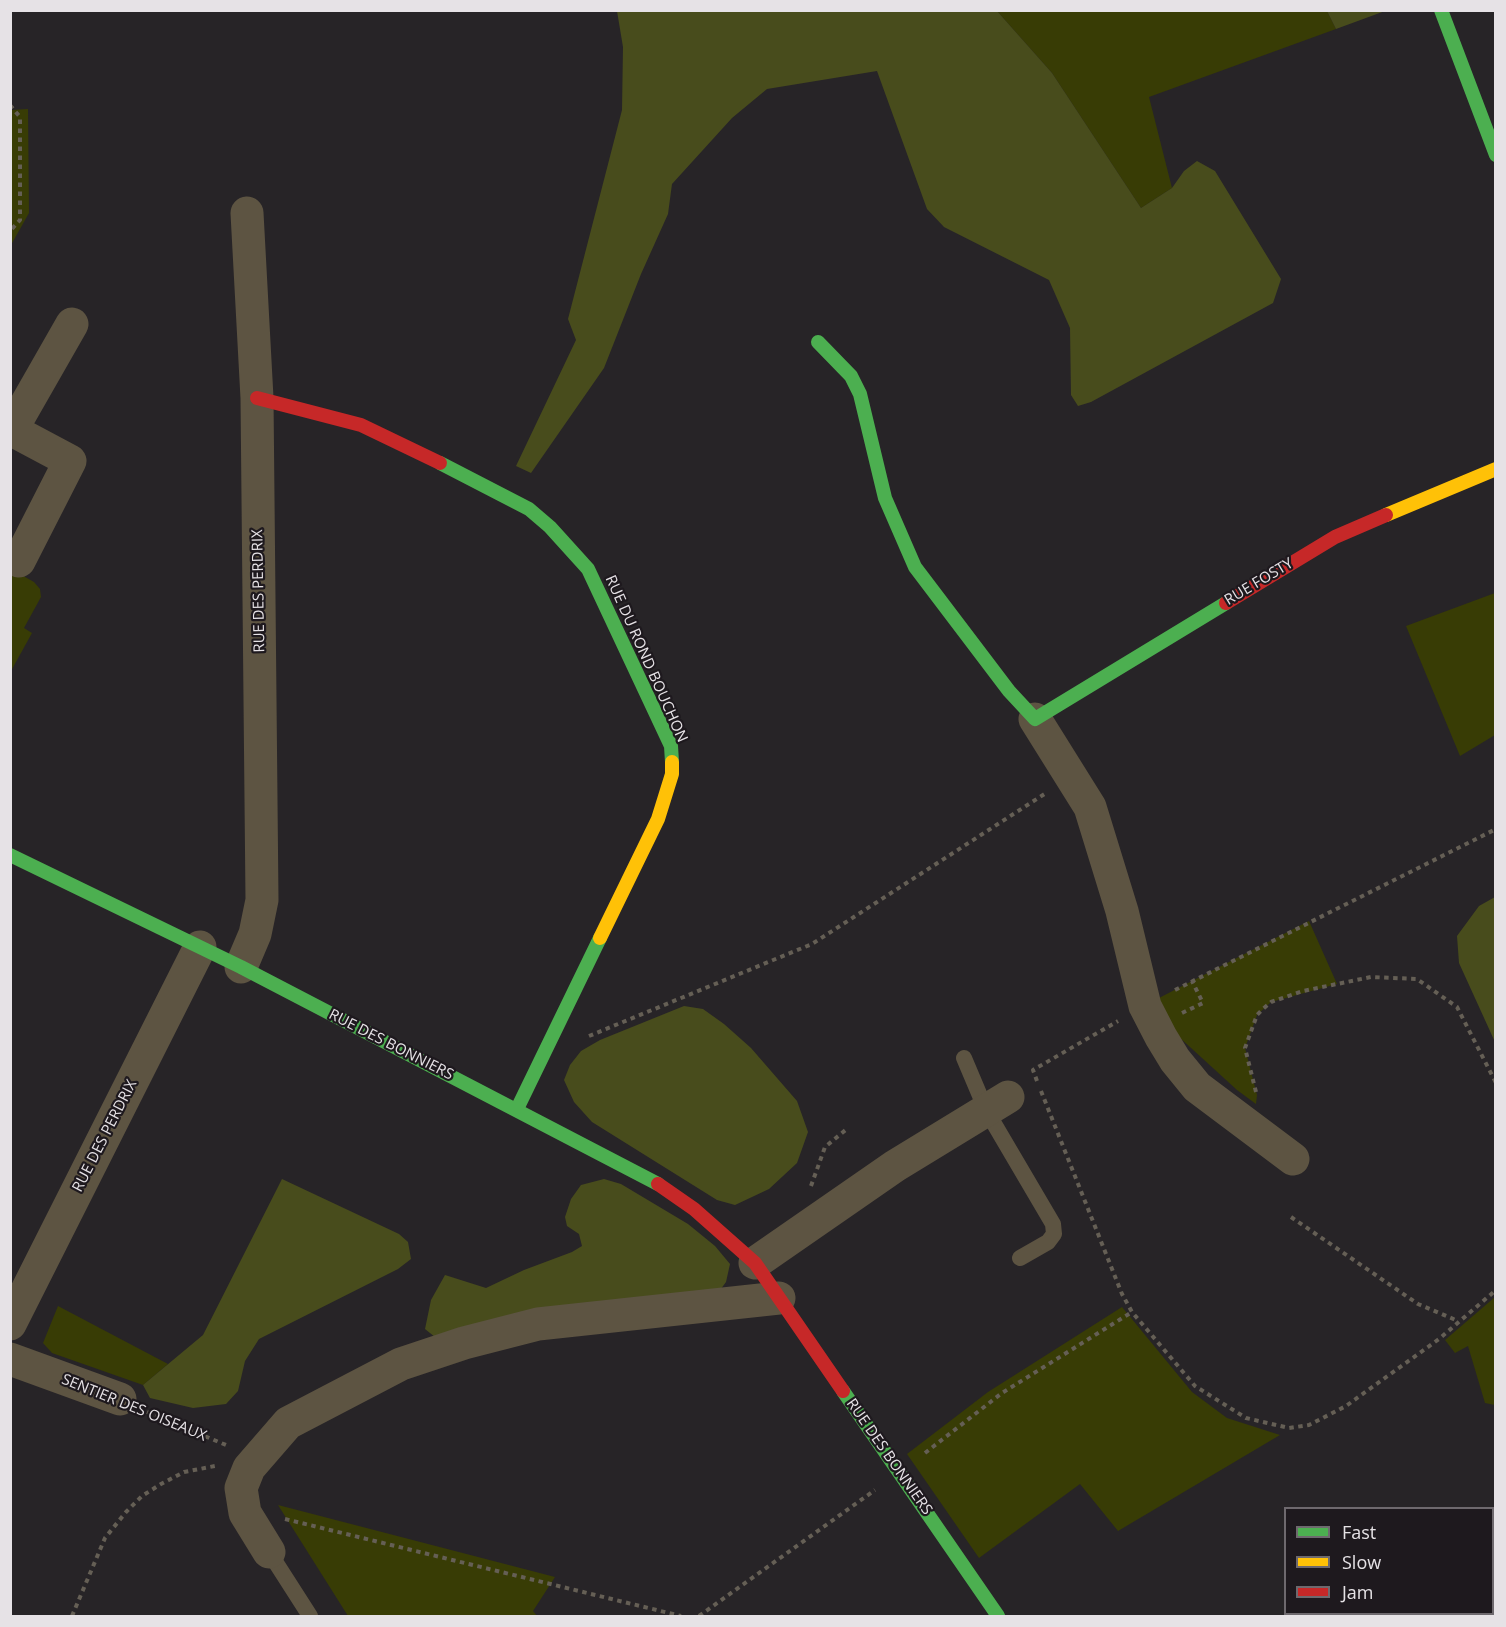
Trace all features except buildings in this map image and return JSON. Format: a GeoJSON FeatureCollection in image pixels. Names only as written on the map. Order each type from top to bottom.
{"type":"FeatureCollection","features":[{"type":"Feature","properties":{"kind":"street"},"geometry":{"type":"LineString","coordinates":[[1441,10],[1496,155]]}},
{"type":"Feature","properties":{"kind":"street","name":"RUE DES PERDRIX"},"geometry":{"type":"LineString","coordinates":[[242,967],[255,934],[262,900],[257,398],[247,213]]}},
{"type":"Feature","properties":{"kind":"street"},"geometry":{"type":"LineString","coordinates":[[10,556],[19,561],[70,461],[11,429],[72,324]]}},
{"type":"Feature","properties":{"kind":"street"},"geometry":{"type":"LineString","coordinates":[[818,342],[851,376],[860,394],[885,498],[915,567],[1009,691],[1035,719],[1090,807],[1100,832],[1150,1016],[1175,1060],[1197,1087],[1293,1159]]}},
{"type":"Feature","properties":{"kind":"street","name":"RUE DU ROND BOUCHON"},"geometry":{"type":"LineString","coordinates":[[257,398],[361,425],[507,496],[550,526],[588,569],[670,746],[672,774],[658,819],[517,1108]]}},
{"type":"Feature","properties":{"kind":"street","name":"RUE FOSTY"},"geometry":{"type":"LineString","coordinates":[[1035,719],[1335,537],[1496,469]]}},
{"type":"Feature","properties":{"kind":"street","name":"RUE DES BONNIERS"},"geometry":{"type":"LineString","coordinates":[[10,855],[242,967],[354,1027],[517,1108],[654,1182],[694,1209],[755,1263],[998,1617]]}},
{"type":"Feature","properties":{"kind":"street","name":"RUE DES PERDRIX"},"geometry":{"type":"LineString","coordinates":[[10,1324],[200,947]]}},
{"type":"Feature","properties":{"kind":"street"},"geometry":{"type":"LineString","coordinates":[[755,1263],[895,1166],[997,1104]]}},
{"type":"Feature","properties":{"kind":"street"},"geometry":{"type":"LineString","coordinates":[[269,1552],[244,1513],[241,1488],[249,1468],[288,1423],[401,1364],[464,1343],[538,1324],[779,1298]]}},
{"type":"Feature","properties":{"kind":"street","name":"SENTIER DES OISEAUX"},"geometry":{"type":"LineString","coordinates":[[10,1359],[120,1400]]}},
{"type":"Feature","properties":{"kind":"lane"},"geometry":{"type":"LineString","coordinates":[[964,1058],[997,1104],[1053,1224],[1054,1234],[1048,1242],[1020,1258]]}},
{"type":"Feature","properties":{"kind":"lane"},"geometry":{"type":"LineString","coordinates":[[269,1552],[309,1617]]}},
{"type":"Feature","properties":{"kind":"path"},"geometry":{"type":"LineString","coordinates":[[10,105],[20,117],[20,220],[10,231]]}},
{"type":"Feature","properties":{"kind":"path"},"geometry":{"type":"LineString","coordinates":[[586,1037],[812,944],[1072,776]]}},
{"type":"Feature","properties":{"kind":"path"},"geometry":{"type":"LineString","coordinates":[[1150,1016],[1192,981],[1496,829]]}},
{"type":"Feature","properties":{"kind":"path"},"geometry":{"type":"LineString","coordinates":[[1261,1135],[1257,1095],[1245,1048],[1257,1016],[1270,1002],[1337,984],[1371,977],[1417,979],[1457,1007],[1496,1083]]}},
{"type":"Feature","properties":{"kind":"path"},"geometry":{"type":"LineString","coordinates":[[1192,981],[1203,1003],[1150,1016],[1033,1070],[1122,1294],[1132,1312],[1196,1386],[1246,1418],[1289,1428],[1309,1425],[1346,1406],[1438,1340],[1496,1290]]}},
{"type":"Feature","properties":{"kind":"path"},"geometry":{"type":"LineString","coordinates":[[815,1222],[806,1201],[820,1155],[825,1147],[848,1128]]}},
{"type":"Feature","properties":{"kind":"path"},"geometry":{"type":"LineString","coordinates":[[1291,1217],[1418,1304],[1458,1321]]}},
{"type":"Feature","properties":{"kind":"path"},"geometry":{"type":"LineString","coordinates":[[699,1617],[900,1472],[1002,1394],[1132,1312]]}},
{"type":"Feature","properties":{"kind":"path","name":"SENTIER DES OISEAUX"},"geometry":{"type":"LineString","coordinates":[[120,1400],[257,1458]]}},
{"type":"Feature","properties":{"kind":"path"},"geometry":{"type":"LineString","coordinates":[[72,1617],[105,1538],[142,1496],[184,1472],[257,1458]]}},
{"type":"Feature","properties":{"kind":"path"},"geometry":{"type":"LineString","coordinates":[[244,1513],[276,1517],[681,1617]]}},
{"type":"Feature","properties":{"kind":"green space"},"geometry":{"type":"Polygon","coordinates":[[[617,11],[997,11],[1052,73],[1141,208],[1172,188],[1184,171],[1197,161],[1215,171],[1281,279],[1273,303],[1091,402],[1078,406],[1071,395],[1070,328],[1049,280],[944,227],[927,209],[877,71],[767,89],[732,118],[672,184],[668,214],[641,274],[604,368],[531,473],[516,466],[576,340],[568,319],[622,110],[623,47],[617,11]]]}},
{"type":"Feature","properties":{"kind":"green space"},"geometry":{"type":"Polygon","coordinates":[[[997,11],[1327,11],[1336,29],[1149,97],[1172,188],[1141,208],[1052,73],[997,11]]]}},
{"type":"Feature","properties":{"kind":"green space"},"geometry":{"type":"Polygon","coordinates":[[[1327,11],[1385,11],[1336,29],[1327,11]]]}},
{"type":"Feature","properties":{"kind":"green space"},"geometry":{"type":"Polygon","coordinates":[[[28,109],[29,213],[11,245],[11,110],[28,109]]]}},
{"type":"Feature","properties":{"kind":"green space"},"geometry":{"type":"Polygon","coordinates":[[[11,569],[34,582],[40,589],[41,597],[24,628],[32,633],[11,671],[11,569]]]}},
{"type":"Feature","properties":{"kind":"green space"},"geometry":{"type":"Polygon","coordinates":[[[1495,593],[1495,735],[1460,756],[1406,626],[1495,593]]]}},
{"type":"Feature","properties":{"kind":"green space"},"geometry":{"type":"Polygon","coordinates":[[[1495,897],[1495,1042],[1459,963],[1457,936],[1479,906],[1495,897]]]}},
{"type":"Feature","properties":{"kind":"green space"},"geometry":{"type":"Polygon","coordinates":[[[1309,921],[1337,984],[1271,1002],[1257,1015],[1245,1048],[1257,1095],[1256,1104],[1237,1090],[1179,1037],[1157,999],[1309,921]]]}},
{"type":"Feature","properties":{"kind":"green space"},"geometry":{"type":"Polygon","coordinates":[[[684,1006],[703,1009],[751,1048],[797,1101],[808,1132],[797,1163],[769,1189],[735,1205],[717,1200],[592,1122],[574,1102],[564,1080],[570,1065],[581,1051],[600,1040],[684,1006]]]}},
{"type":"Feature","properties":{"kind":"green space"},"geometry":{"type":"Polygon","coordinates":[[[282,1179],[399,1234],[408,1242],[411,1259],[398,1269],[259,1339],[245,1361],[238,1391],[226,1404],[193,1408],[150,1398],[143,1385],[203,1335],[282,1179]]]}},
{"type":"Feature","properties":{"kind":"green space"},"geometry":{"type":"Polygon","coordinates":[[[604,1179],[621,1184],[688,1224],[715,1246],[730,1264],[726,1282],[715,1297],[440,1341],[425,1329],[431,1300],[445,1275],[486,1288],[582,1246],[579,1234],[567,1226],[565,1217],[571,1199],[581,1185],[604,1179]]]}},
{"type":"Feature","properties":{"kind":"green space"},"geometry":{"type":"Polygon","coordinates":[[[1495,1297],[1495,1405],[1485,1403],[1468,1346],[1455,1353],[1445,1340],[1495,1297]]]}},
{"type":"Feature","properties":{"kind":"green space"},"geometry":{"type":"Polygon","coordinates":[[[58,1306],[168,1364],[143,1385],[52,1353],[43,1343],[58,1306]]]}},
{"type":"Feature","properties":{"kind":"green space"},"geometry":{"type":"Polygon","coordinates":[[[1122,1307],[1192,1392],[1227,1418],[1280,1435],[1118,1531],[1080,1484],[979,1558],[907,1454],[988,1392],[1122,1307]]]}},
{"type":"Feature","properties":{"kind":"green space"},"geometry":{"type":"Polygon","coordinates":[[[278,1505],[555,1577],[533,1611],[537,1616],[348,1616],[278,1505]]]}},
{"type":"Feature","properties":{"kind":"traffic: fast"},"geometry":{"type":"LineString","coordinates":[[1441,10],[1496,155]]}},
{"type":"Feature","properties":{"kind":"traffic: fast"},"geometry":{"type":"LineString","coordinates":[[818,342],[851,376],[860,394],[885,498],[915,567],[1009,691],[1035,719],[1226,603]]}},
{"type":"Feature","properties":{"kind":"traffic: fast"},"geometry":{"type":"LineString","coordinates":[[440,463],[529,509],[550,527],[588,569],[671,746],[672,762]]}},
{"type":"Feature","properties":{"kind":"traffic: fast"},"geometry":{"type":"LineString","coordinates":[[10,855],[241,967],[658,1184]]}},
{"type":"Feature","properties":{"kind":"traffic: fast"},"geometry":{"type":"LineString","coordinates":[[517,1109],[600,938]]}},
{"type":"Feature","properties":{"kind":"traffic: fast"},"geometry":{"type":"LineString","coordinates":[[843,1391],[998,1616]]}},
{"type":"Feature","properties":{"kind":"traffic: slow"},"geometry":{"type":"LineString","coordinates":[[1386,515],[1496,469]]}},
{"type":"Feature","properties":{"kind":"traffic: slow"},"geometry":{"type":"LineString","coordinates":[[600,938],[658,819],[672,774],[672,762]]}},
{"type":"Feature","properties":{"kind":"traffic: jam"},"geometry":{"type":"LineString","coordinates":[[257,398],[361,425],[440,463]]}},
{"type":"Feature","properties":{"kind":"traffic: jam"},"geometry":{"type":"LineString","coordinates":[[1226,603],[1335,537],[1386,515]]}},
{"type":"Feature","properties":{"kind":"traffic: jam"},"geometry":{"type":"LineString","coordinates":[[658,1184],[694,1209],[755,1263],[843,1391]]}}]}
